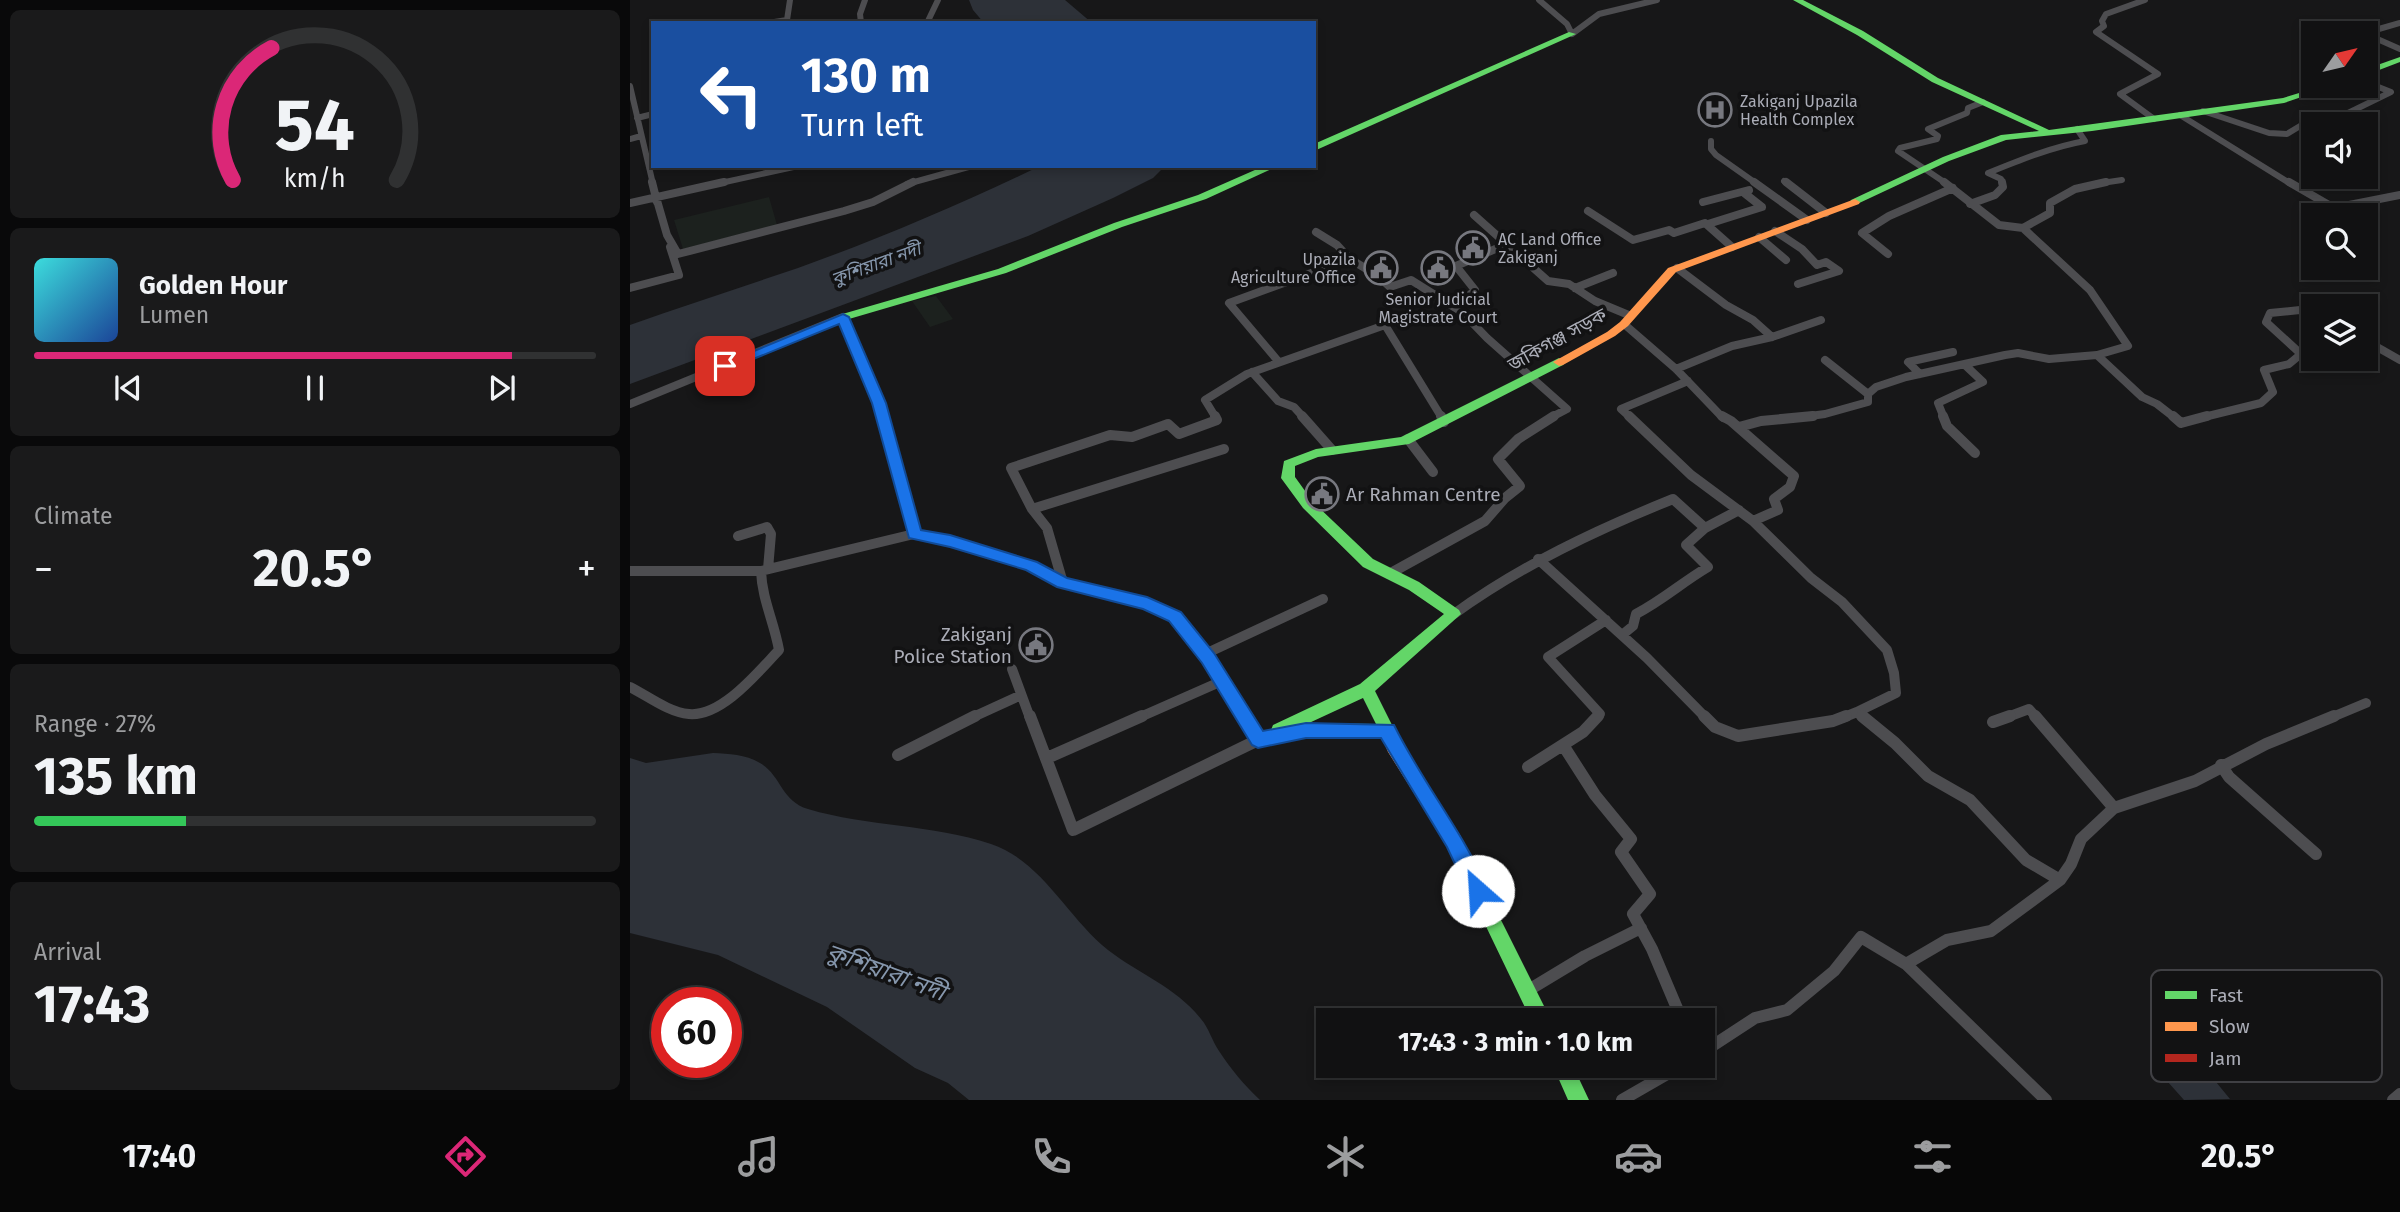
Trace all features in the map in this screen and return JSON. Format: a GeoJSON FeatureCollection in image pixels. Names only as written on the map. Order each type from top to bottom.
{"type":"FeatureCollection","features":[{"type":"Feature","properties":{"kind":"street"},"geometry":{"type":"LineString","coordinates":[[781,21],[788,20],[790,0]]}},
{"type":"Feature","properties":{"kind":"street"},"geometry":{"type":"LineString","coordinates":[[861,21],[860,14],[865,0]]}},
{"type":"Feature","properties":{"kind":"street"},"geometry":{"type":"LineString","coordinates":[[928,21],[937,0]]}},
{"type":"Feature","properties":{"kind":"street"},"geometry":{"type":"LineString","coordinates":[[1539,0],[1567,24],[1572,34]]}},
{"type":"Feature","properties":{"kind":"street"},"geometry":{"type":"LineString","coordinates":[[1316,147],[1572,34],[1577,26],[1595,16],[1657,0]]}},
{"type":"Feature","properties":{"kind":"street"},"geometry":{"type":"LineString","coordinates":[[1797,0],[1860,33],[1935,80],[2046,131]]}},
{"type":"Feature","properties":{"kind":"street"},"geometry":{"type":"LineString","coordinates":[[2145,0],[2106,14],[2102,21],[2104,26],[2096,32],[2158,74],[2120,93],[2154,120]]}},
{"type":"Feature","properties":{"kind":"street"},"geometry":{"type":"LineString","coordinates":[[2378,29],[2400,23]]}},
{"type":"Feature","properties":{"kind":"street"},"geometry":{"type":"LineString","coordinates":[[2378,39],[2400,49]]}},
{"type":"Feature","properties":{"kind":"street"},"geometry":{"type":"LineString","coordinates":[[2378,67],[2400,59]]}},
{"type":"Feature","properties":{"kind":"street"},"geometry":{"type":"LineString","coordinates":[[630,86],[656,197],[667,235],[678,254],[845,211],[873,202],[907,184],[965,168]]}},
{"type":"Feature","properties":{"kind":"street"},"geometry":{"type":"LineString","coordinates":[[2203,111],[2269,133],[2287,134],[2310,120],[2348,113],[2391,92],[2378,87]]}},
{"type":"Feature","properties":{"kind":"street","name":"জকিগঞ্জ সড়ক"},"geometry":{"type":"LineString","coordinates":[[1454,614],[1414,586],[1367,563],[1308,505],[1288,478],[1289,464],[1301,456],[1408,439],[1611,334],[1628,320],[1677,268],[1856,202],[1924,169],[2004,137],[2154,120],[2284,100],[2301,95]]}},
{"type":"Feature","properties":{"kind":"street"},"geometry":{"type":"LineString","coordinates":[[1983,102],[1968,108],[1967,113],[1928,129],[1938,136],[1937,139],[1900,148],[1898,151],[1953,188],[1998,225],[2023,228],[2050,213],[2050,202],[2059,194],[2122,180]]}},
{"type":"Feature","properties":{"kind":"street"},"geometry":{"type":"LineString","coordinates":[[637,118],[651,114]]}},
{"type":"Feature","properties":{"kind":"street"},"geometry":{"type":"LineString","coordinates":[[2180,115],[2327,206],[2334,208],[2400,195]]}},
{"type":"Feature","properties":{"kind":"street"},"geometry":{"type":"LineString","coordinates":[[1970,204],[1995,195],[2003,187],[2001,179],[1988,173],[2020,160],[2033,158],[2058,146],[2085,141],[2077,129]]}},
{"type":"Feature","properties":{"kind":"street"},"geometry":{"type":"LineString","coordinates":[[630,139],[641,136]]}},
{"type":"Feature","properties":{"kind":"street"},"geometry":{"type":"LineString","coordinates":[[1711,141],[1711,149],[1716,155],[1807,220]]}},
{"type":"Feature","properties":{"kind":"street"},"geometry":{"type":"LineString","coordinates":[[630,202],[789,168]]}},
{"type":"Feature","properties":{"kind":"street"},"geometry":{"type":"LineString","coordinates":[[630,404],[843,317],[1002,271],[1118,225],[1202,197],[1268,168]]}},
{"type":"Feature","properties":{"kind":"street"},"geometry":{"type":"LineString","coordinates":[[1784,181],[1826,213]]}},
{"type":"Feature","properties":{"kind":"street"},"geometry":{"type":"LineString","coordinates":[[1703,202],[1760,187]]}},
{"type":"Feature","properties":{"kind":"street"},"geometry":{"type":"LineString","coordinates":[[1888,254],[1862,233],[1889,216],[1953,188]]}},
{"type":"Feature","properties":{"kind":"street"},"geometry":{"type":"LineString","coordinates":[[1708,225],[1762,207],[1743,192]]}},
{"type":"Feature","properties":{"kind":"street"},"geometry":{"type":"LineString","coordinates":[[630,288],[679,275],[656,197]]}},
{"type":"Feature","properties":{"kind":"street"},"geometry":{"type":"LineString","coordinates":[[1588,211],[1633,240],[1658,231],[1669,230],[1674,233],[1705,223],[1732,247]]}},
{"type":"Feature","properties":{"kind":"street"},"geometry":{"type":"LineString","coordinates":[[1475,215],[1548,281],[1569,284],[1628,320],[1724,419],[1739,428],[1794,476],[1790,487],[1774,499],[1778,509],[1753,521]]}},
{"type":"Feature","properties":{"kind":"street"},"geometry":{"type":"LineString","coordinates":[[1739,428],[1766,418],[1798,418],[1851,408],[1868,402],[1868,394],[1876,387],[1920,374],[2018,353],[2049,359],[2097,355],[2128,346],[2090,290],[2023,228]]}},
{"type":"Feature","properties":{"kind":"street"},"geometry":{"type":"LineString","coordinates":[[1775,231],[1802,249],[1817,265],[1826,262],[1839,271],[1798,284]]}},
{"type":"Feature","properties":{"kind":"street"},"geometry":{"type":"LineString","coordinates":[[1316,232],[1390,287],[1411,280],[1438,293],[1567,409],[1541,423],[1502,451],[1498,459],[1520,486],[1503,497],[1496,511],[1485,521],[1389,574]]}},
{"type":"Feature","properties":{"kind":"street"},"geometry":{"type":"LineString","coordinates":[[1759,237],[1786,260]]}},
{"type":"Feature","properties":{"kind":"street"},"geometry":{"type":"LineString","coordinates":[[1456,308],[1475,290],[1456,266],[1507,244]]}},
{"type":"Feature","properties":{"kind":"street"},"geometry":{"type":"LineString","coordinates":[[1278,361],[1229,303],[1350,259]]}},
{"type":"Feature","properties":{"kind":"street"},"geometry":{"type":"LineString","coordinates":[[1677,268],[1726,305],[1753,320],[1772,337]]}},
{"type":"Feature","properties":{"kind":"street"},"geometry":{"type":"LineString","coordinates":[[1576,288],[1613,274]]}},
{"type":"Feature","properties":{"kind":"street"},"geometry":{"type":"LineString","coordinates":[[2097,355],[2142,397],[2157,404],[2181,423],[2261,403],[2273,392],[2264,370],[2282,368],[2294,362],[2301,354],[2266,322],[2270,313],[2301,310]]}},
{"type":"Feature","properties":{"kind":"street"},"geometry":{"type":"LineString","coordinates":[[843,317],[879,403],[914,534]]}},
{"type":"Feature","properties":{"kind":"street"},"geometry":{"type":"LineString","coordinates":[[1676,369],[1732,346],[1772,337],[1821,320]]}},
{"type":"Feature","properties":{"kind":"street"},"geometry":{"type":"LineString","coordinates":[[1063,583],[1047,528],[1032,509],[1011,468],[1110,435],[1132,437],[1168,424],[1179,434],[1217,421],[1205,400],[1252,372],[1385,325],[1397,338],[1402,351],[1435,401],[1444,422]]}},
{"type":"Feature","properties":{"kind":"street"},"geometry":{"type":"LineString","coordinates":[[2378,348],[2400,360]]}},
{"type":"Feature","properties":{"kind":"street"},"geometry":{"type":"LineString","coordinates":[[1920,374],[1908,362],[1953,352]]}},
{"type":"Feature","properties":{"kind":"street"},"geometry":{"type":"LineString","coordinates":[[1825,360],[1868,394]]}},
{"type":"Feature","properties":{"kind":"street"},"geometry":{"type":"LineString","coordinates":[[1965,365],[1983,382],[1938,403],[1947,426],[1975,453]]}},
{"type":"Feature","properties":{"kind":"street"},"geometry":{"type":"LineString","coordinates":[[1252,372],[1279,401],[1294,407],[1332,450]]}},
{"type":"Feature","properties":{"kind":"street"},"geometry":{"type":"LineString","coordinates":[[1538,559],[1695,704],[1715,727],[1738,736],[1833,721],[1896,693],[1894,673],[1887,650],[1842,602],[1811,578],[1753,521],[1692,475],[1620,409],[1688,381]]}},
{"type":"Feature","properties":{"kind":"street"},"geometry":{"type":"LineString","coordinates":[[1408,439],[1433,472]]}},
{"type":"Feature","properties":{"kind":"street"},"geometry":{"type":"LineString","coordinates":[[1032,509],[1224,449]]}},
{"type":"Feature","properties":{"kind":"street"},"geometry":{"type":"LineString","coordinates":[[1012,669],[1073,830],[1366,689],[1485,590],[1538,559],[1628,515],[1672,499],[1705,528]]}},
{"type":"Feature","properties":{"kind":"street"},"geometry":{"type":"LineString","coordinates":[[1622,635],[1633,626],[1636,614],[1664,600],[1674,587],[1708,567],[1686,545],[1705,528],[1739,510]]}},
{"type":"Feature","properties":{"kind":"street"},"geometry":{"type":"LineString","coordinates":[[630,687],[689,715],[710,712],[779,650],[774,621],[765,605],[762,590],[771,534],[767,527],[738,536]]}},
{"type":"Feature","properties":{"kind":"street"},"geometry":{"type":"LineString","coordinates":[[630,571],[765,570],[914,534],[950,541],[1032,566],[1063,583],[1147,603],[1175,617],[1205,654],[1258,740]]}},
{"type":"Feature","properties":{"kind":"street"},"geometry":{"type":"LineString","coordinates":[[1205,654],[1323,599]]}},
{"type":"Feature","properties":{"kind":"street"},"geometry":{"type":"LineString","coordinates":[[1528,767],[1583,732],[1600,715],[1548,657],[1606,620]]}},
{"type":"Feature","properties":{"kind":"street"},"geometry":{"type":"LineString","coordinates":[[1047,758],[1222,681]]}},
{"type":"Feature","properties":{"kind":"street"},"geometry":{"type":"LineString","coordinates":[[1366,689],[1394,747],[1454,841],[1535,1008]]}},
{"type":"Feature","properties":{"kind":"street"},"geometry":{"type":"LineString","coordinates":[[898,755],[929,737],[1021,695]]}},
{"type":"Feature","properties":{"kind":"street"},"geometry":{"type":"LineString","coordinates":[[1906,964],[1947,940],[1991,930],[2060,880],[2071,864],[2081,839],[2114,808],[2195,781],[2221,765],[2366,703]]}},
{"type":"Feature","properties":{"kind":"street"},"geometry":{"type":"LineString","coordinates":[[1993,722],[2029,709],[2114,808]]}},
{"type":"Feature","properties":{"kind":"street"},"geometry":{"type":"LineString","coordinates":[[1857,712],[1895,743],[1928,776],[1970,800],[2026,860],[2060,880]]}},
{"type":"Feature","properties":{"kind":"street"},"geometry":{"type":"LineString","coordinates":[[1258,740],[1306,730],[1387,731]]}},
{"type":"Feature","properties":{"kind":"street"},"geometry":{"type":"LineString","coordinates":[[1563,746],[1595,795],[1631,839],[1621,852],[1650,894],[1633,914],[1677,1008]]}},
{"type":"Feature","properties":{"kind":"street"},"geometry":{"type":"LineString","coordinates":[[2221,765],[2229,777],[2316,854]]}},
{"type":"Feature","properties":{"kind":"street"},"geometry":{"type":"LineString","coordinates":[[1527,991],[1585,956],[1641,928]]}},
{"type":"Feature","properties":{"kind":"street"},"geometry":{"type":"LineString","coordinates":[[1715,1044],[1755,1018],[1787,1010],[1834,971],[1861,937],[1906,964],[2046,1100]]}},
{"type":"Feature","properties":{"kind":"street"},"geometry":{"type":"LineString","coordinates":[[1569,1078],[1579,1100]]}},
{"type":"Feature","properties":{"kind":"street"},"geometry":{"type":"LineString","coordinates":[[1622,1100],[1663,1078]]}},
{"type":"Feature","properties":{"kind":"street"},"geometry":{"type":"LineString","coordinates":[[2393,1100],[2400,1094]]}},
{"type":"Feature","properties":{"kind":"shaded area"},"geometry":{"type":"Polygon","coordinates":[[[769,197],[777,225],[683,249],[674,220],[769,197]]]}},
{"type":"Feature","properties":{"kind":"shaded area"},"geometry":{"type":"Polygon","coordinates":[[[936,296],[953,319],[930,327],[912,301],[936,296]]]}},
{"type":"Feature","properties":{"kind":"water"},"geometry":{"type":"Polygon","coordinates":[[[969,0],[1065,0],[1090,21],[982,21],[969,0]]]}},
{"type":"Feature","properties":{"kind":"water","name":"কুশিয়ারা নদী"},"geometry":{"type":"Polygon","coordinates":[[[1036,168],[1163,168],[1153,178],[1028,236],[630,384],[630,325],[798,268],[951,207],[1036,168]]]}},
{"type":"Feature","properties":{"kind":"water","name":"কুশিয়ারা নদী"},"geometry":{"type":"Polygon","coordinates":[[[713,753],[743,756],[760,763],[773,774],[792,800],[808,809],[969,837],[1009,852],[1040,876],[1093,937],[1108,950],[1169,989],[1191,1008],[1204,1023],[1228,1064],[1260,1100],[969,1100],[948,1083],[915,1068],[827,1007],[718,955],[630,933],[630,758],[646,763],[713,753]]]}},
{"type":"Feature","properties":{"kind":"water"},"geometry":{"type":"Polygon","coordinates":[[[2168,1082],[2216,1082],[2230,1099],[2184,1100],[2168,1082]]]}},
{"type":"Feature","properties":{"kind":"traffic: fast"},"geometry":{"type":"LineString","coordinates":[[1797,0],[1860,33],[1935,80],[2045,130]]}},
{"type":"Feature","properties":{"kind":"traffic: fast"},"geometry":{"type":"LineString","coordinates":[[1316,147],[1572,34]]}},
{"type":"Feature","properties":{"kind":"traffic: fast"},"geometry":{"type":"LineString","coordinates":[[2378,67],[2400,59]]}},
{"type":"Feature","properties":{"kind":"traffic: fast"},"geometry":{"type":"LineString","coordinates":[[1855,202],[1946,159],[2004,137],[2092,128],[2284,100],[2301,95]]}},
{"type":"Feature","properties":{"kind":"traffic: fast"},"geometry":{"type":"LineString","coordinates":[[1134,600],[1063,583],[1032,566],[950,541],[914,534],[879,403],[843,317],[1002,271],[1118,225],[1202,197],[1268,168]]}},
{"type":"Feature","properties":{"kind":"traffic: fast"},"geometry":{"type":"LineString","coordinates":[[1387,731],[1366,689],[1454,614],[1414,586],[1368,563],[1308,505],[1288,478],[1289,464],[1316,453],[1404,441],[1559,362]]}},
{"type":"Feature","properties":{"kind":"traffic: fast"},"geometry":{"type":"LineString","coordinates":[[1279,730],[1366,689]]}},
{"type":"Feature","properties":{"kind":"traffic: fast"},"geometry":{"type":"LineString","coordinates":[[1258,740],[1306,730],[1387,731]]}},
{"type":"Feature","properties":{"kind":"traffic: fast"},"geometry":{"type":"LineString","coordinates":[[1489,914],[1535,1008]]}},
{"type":"Feature","properties":{"kind":"traffic: fast"},"geometry":{"type":"LineString","coordinates":[[1569,1078],[1579,1100]]}},
{"type":"Feature","properties":{"kind":"traffic: slow"},"geometry":{"type":"LineString","coordinates":[[1559,362],[1624,324],[1672,270],[1855,202]]}},
{"type":"Feature","properties":{"kind":"traffic: slow"},"geometry":{"type":"LineString","coordinates":[[1387,731],[1394,747],[1454,841],[1489,914]]}},
{"type":"Feature","properties":{"kind":"traffic: jam"},"geometry":{"type":"LineString","coordinates":[[1134,600],[1147,603],[1175,617],[1208,658],[1258,740]]}},
{"type":"Feature","properties":{"kind":"place","name":"Zakiganj Upazila Health Complex"},"geometry":{"type":"Point","coordinates":[1715,110]}},
{"type":"Feature","properties":{"kind":"place","name":"AC Land Office Zakiganj"},"geometry":{"type":"Point","coordinates":[1473,248]}},
{"type":"Feature","properties":{"kind":"place","name":"Upazila Agriculture Office"},"geometry":{"type":"Point","coordinates":[1381,268]}},
{"type":"Feature","properties":{"kind":"place","name":"Senior Judicial Magistrate Court"},"geometry":{"type":"Point","coordinates":[1438,268]}},
{"type":"Feature","properties":{"kind":"place","name":"Ar Rahman Centre"},"geometry":{"type":"Point","coordinates":[1322,494]}},
{"type":"Feature","properties":{"kind":"place","name":"Zakiganj Police Station"},"geometry":{"type":"Point","coordinates":[1036,645]}},
{"type":"Feature","properties":{"kind":"route"},"geometry":{"type":"LineString","coordinates":[[725,366],[843,317],[879,403],[914,534],[950,541],[1032,566],[1063,583],[1147,603],[1175,617],[1208,658],[1258,740],[1306,730],[1387,731],[1394,747],[1454,841],[1478,891]]}}]}
